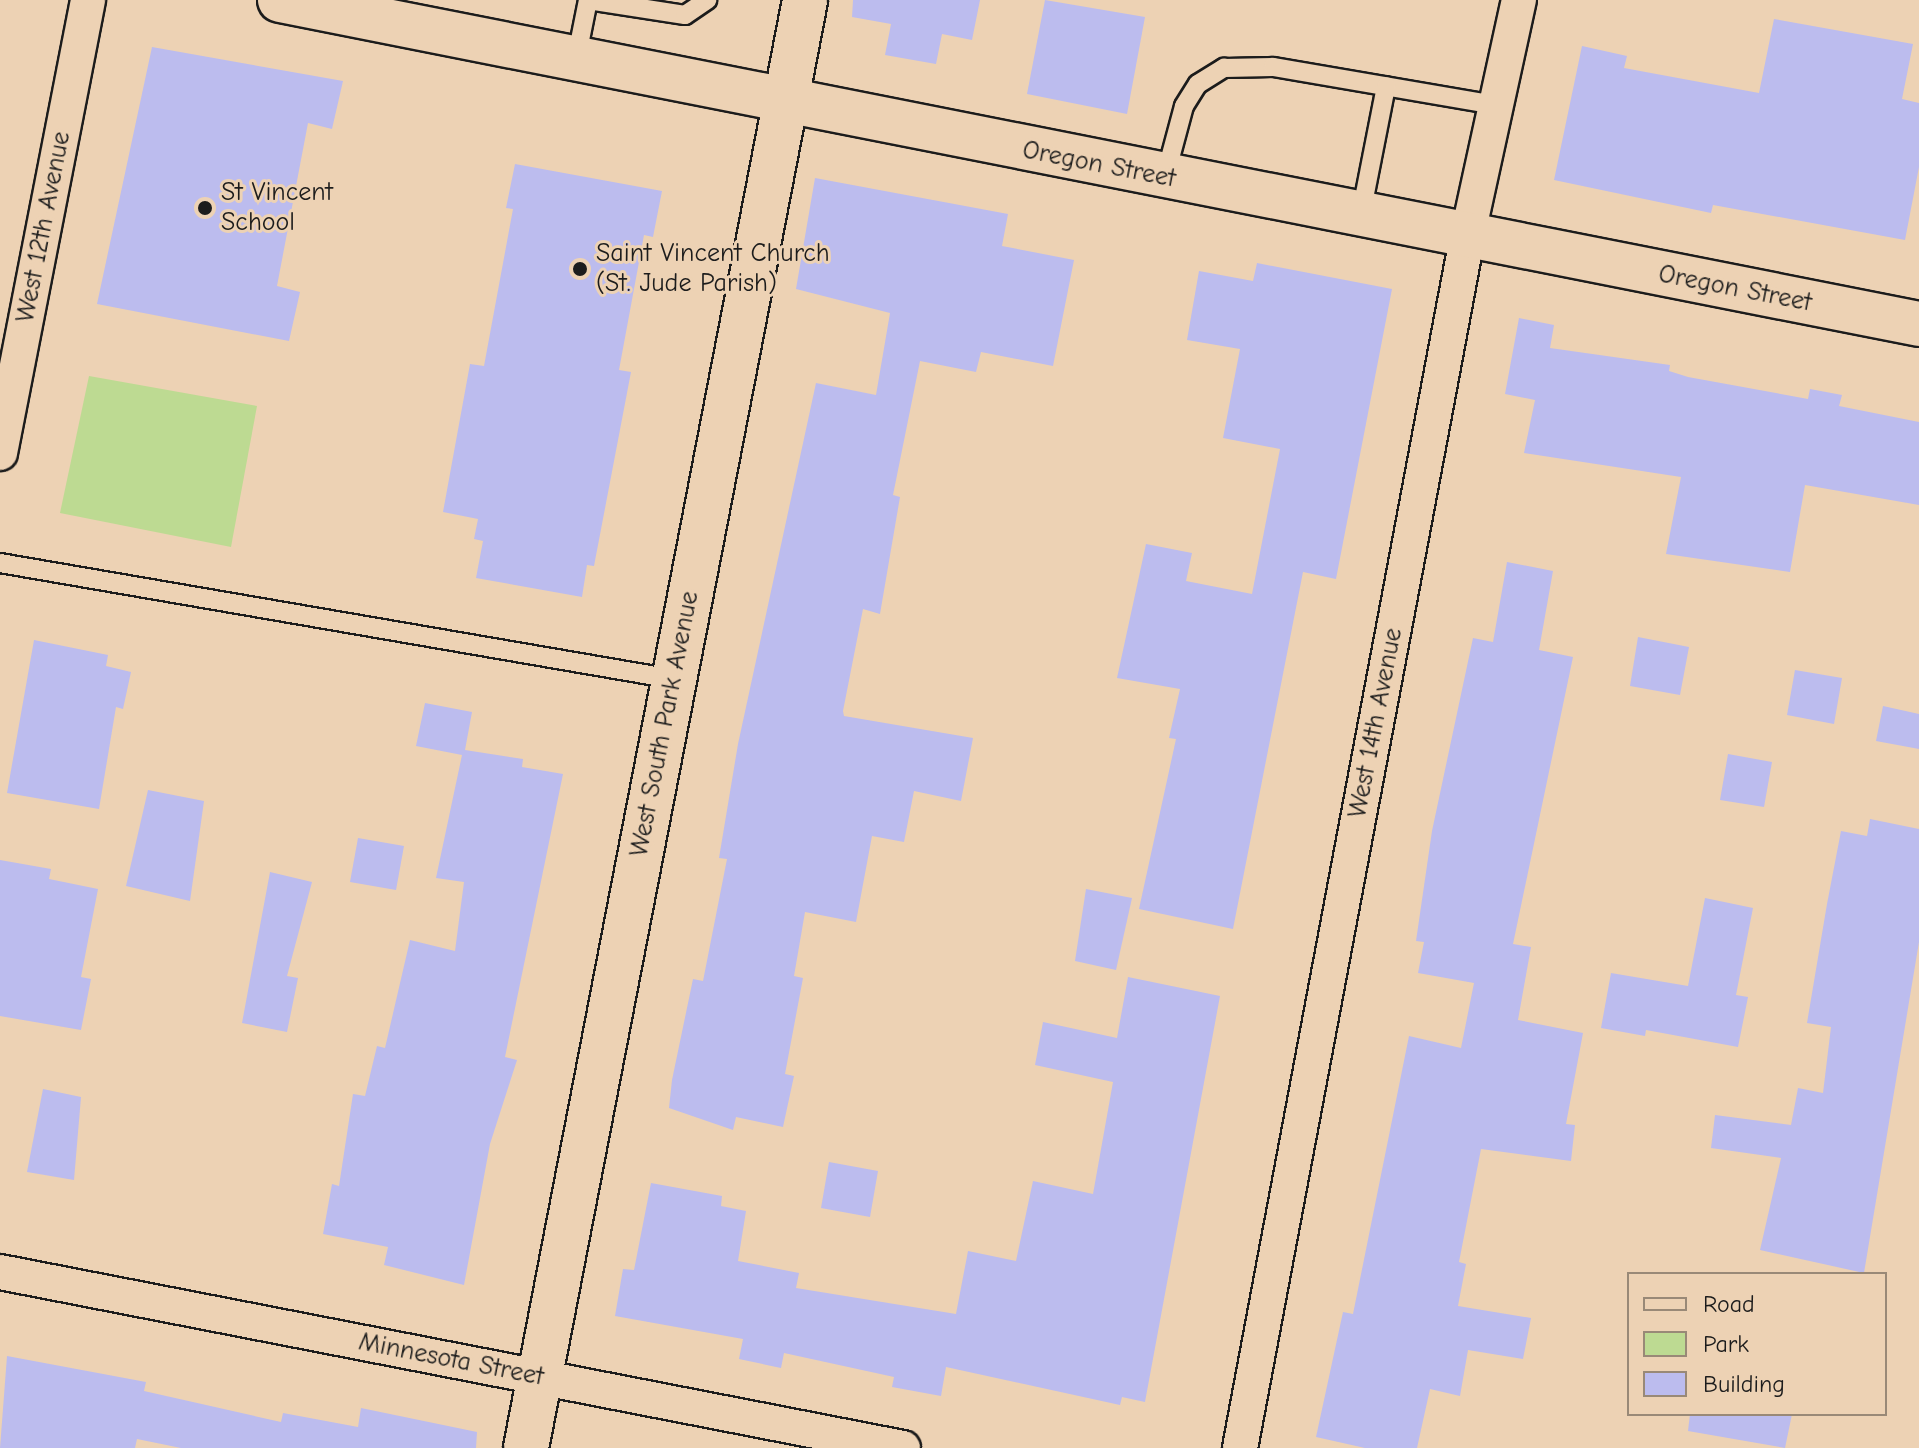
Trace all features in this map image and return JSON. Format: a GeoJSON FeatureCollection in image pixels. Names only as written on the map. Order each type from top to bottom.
{"type":"FeatureCollection","features":[{"type":"Feature","properties":{"kind":"main road","name":"Oregon Street"},"geometry":{"type":"LineString","coordinates":[[280,0],[1360,217],[1919,324]]}},
{"type":"Feature","properties":{"kind":"main road","name":"West South Park Avenue"},"geometry":{"type":"LineString","coordinates":[[526,1448],[805,0]]}},
{"type":"Feature","properties":{"kind":"street","name":"West 12th Avenue"},"geometry":{"type":"LineString","coordinates":[[0,453],[88,0]]}},
{"type":"Feature","properties":{"kind":"street","name":"West 14th Avenue"},"geometry":{"type":"LineString","coordinates":[[1240,1448],[1467,238],[1519,0]]}},
{"type":"Feature","properties":{"kind":"street","name":"Minnesota Street"},"geometry":{"type":"LineString","coordinates":[[0,1272],[903,1448]]}},
{"type":"Feature","properties":{"kind":"lane"},"geometry":{"type":"LineString","coordinates":[[576,60],[588,0],[685,15],[707,0]]}},
{"type":"Feature","properties":{"kind":"lane"},"geometry":{"type":"LineString","coordinates":[[1165,178],[1184,106],[1198,84],[1224,68],[1273,67],[1496,105]]}},
{"type":"Feature","properties":{"kind":"lane"},"geometry":{"type":"LineString","coordinates":[[1360,217],[1386,86]]}},
{"type":"Feature","properties":{"kind":"lane"},"geometry":{"type":"LineString","coordinates":[[0,563],[673,679]]}},
{"type":"Feature","properties":{"kind":"green space"},"geometry":{"type":"Polygon","coordinates":[[[89,376],[257,406],[231,547],[60,513],[89,376]]]}},
{"type":"Feature","properties":{"kind":"building"},"geometry":{"type":"Polygon","coordinates":[[[853,0],[980,0],[972,40],[942,34],[936,64],[885,55],[891,24],[852,17],[853,0]]]}},
{"type":"Feature","properties":{"kind":"building"},"geometry":{"type":"Polygon","coordinates":[[[1045,0],[1145,17],[1127,114],[1027,94],[1045,0]]]}},
{"type":"Feature","properties":{"kind":"building"},"geometry":{"type":"Polygon","coordinates":[[[1774,19],[1913,44],[1902,99],[1919,103],[1919,167],[1905,240],[1713,205],[1711,213],[1554,180],[1582,46],[1627,56],[1624,68],[1759,93],[1774,19]]]}},
{"type":"Feature","properties":{"kind":"building","name":"St Vincent School"},"geometry":{"type":"Polygon","coordinates":[[[152,47],[343,81],[332,129],[308,123],[277,286],[300,292],[289,341],[97,304],[152,47]]]}},
{"type":"Feature","properties":{"kind":"building"},"geometry":{"type":"Polygon","coordinates":[[[515,164],[662,191],[653,237],[644,235],[619,370],[631,372],[594,566],[587,565],[582,597],[476,578],[483,541],[474,539],[478,519],[443,512],[470,364],[484,366],[513,209],[506,208],[515,164]]]}},
{"type":"Feature","properties":{"kind":"building"},"geometry":{"type":"Polygon","coordinates":[[[815,178],[1008,214],[1002,246],[1074,260],[1053,366],[981,352],[976,372],[920,361],[893,495],[900,497],[880,614],[863,609],[843,711],[844,716],[973,738],[961,801],[914,791],[904,842],[872,836],[856,922],[805,912],[794,976],[803,978],[785,1074],[794,1076],[783,1127],[736,1117],[733,1130],[669,1108],[672,1080],[693,979],[703,981],[727,859],[719,858],[738,744],[816,383],[876,395],[890,313],[796,289],[815,178]]]}},
{"type":"Feature","properties":{"kind":"building"},"geometry":{"type":"Polygon","coordinates":[[[1257,263],[1392,289],[1336,579],[1303,572],[1233,929],[1139,909],[1176,739],[1169,738],[1180,689],[1117,678],[1146,544],[1192,553],[1186,581],[1252,594],[1280,449],[1223,438],[1240,349],[1187,340],[1199,271],[1253,281],[1257,263]]]}},
{"type":"Feature","properties":{"kind":"building"},"geometry":{"type":"Polygon","coordinates":[[[1519,318],[1554,325],[1550,348],[1670,365],[1669,371],[1688,377],[1808,399],[1810,389],[1842,395],[1839,406],[1919,422],[1919,505],[1805,485],[1790,572],[1666,554],[1681,477],[1524,453],[1535,400],[1505,394],[1519,318]]]}},
{"type":"Feature","properties":{"kind":"building"},"geometry":{"type":"Polygon","coordinates":[[[1507,562],[1553,571],[1539,650],[1573,657],[1513,944],[1531,947],[1518,1020],[1583,1033],[1566,1124],[1575,1125],[1571,1161],[1481,1149],[1459,1262],[1466,1264],[1458,1306],[1531,1318],[1523,1359],[1468,1350],[1460,1396],[1430,1389],[1417,1448],[1365,1448],[1316,1437],[1343,1312],[1353,1314],[1409,1036],[1461,1048],[1474,983],[1418,973],[1424,942],[1416,941],[1432,831],[1473,638],[1493,642],[1507,562]]]}},
{"type":"Feature","properties":{"kind":"building"},"geometry":{"type":"Polygon","coordinates":[[[1638,637],[1689,647],[1680,695],[1630,686],[1638,637]]]}},
{"type":"Feature","properties":{"kind":"building"},"geometry":{"type":"Polygon","coordinates":[[[34,640],[108,655],[106,666],[131,672],[123,709],[116,707],[99,809],[7,793],[34,640]]]}},
{"type":"Feature","properties":{"kind":"building"},"geometry":{"type":"Polygon","coordinates":[[[1795,670],[1842,678],[1834,724],[1787,715],[1795,670]]]}},
{"type":"Feature","properties":{"kind":"building"},"geometry":{"type":"Polygon","coordinates":[[[425,703],[472,712],[465,750],[523,759],[522,767],[563,774],[505,1057],[517,1060],[490,1144],[464,1285],[384,1265],[388,1247],[323,1234],[332,1184],[339,1186],[353,1094],[365,1096],[377,1046],[385,1048],[410,940],[455,951],[464,882],[436,878],[462,755],[416,746],[425,703]]]}},
{"type":"Feature","properties":{"kind":"building"},"geometry":{"type":"Polygon","coordinates":[[[1883,706],[1919,714],[1919,749],[1876,741],[1883,706]]]}},
{"type":"Feature","properties":{"kind":"building"},"geometry":{"type":"Polygon","coordinates":[[[1728,754],[1772,762],[1764,807],[1720,800],[1728,754]]]}},
{"type":"Feature","properties":{"kind":"building"},"geometry":{"type":"Polygon","coordinates":[[[148,790],[204,801],[190,901],[126,886],[148,790]]]}},
{"type":"Feature","properties":{"kind":"building"},"geometry":{"type":"Polygon","coordinates":[[[1870,819],[1919,829],[1919,942],[1864,1272],[1859,1272],[1760,1250],[1781,1158],[1711,1148],[1715,1115],[1791,1125],[1798,1088],[1823,1093],[1831,1027],[1807,1023],[1827,904],[1841,831],[1867,836],[1870,819]]]}},
{"type":"Feature","properties":{"kind":"building"},"geometry":{"type":"Polygon","coordinates":[[[358,838],[404,846],[396,890],[350,882],[358,838]]]}},
{"type":"Feature","properties":{"kind":"building"},"geometry":{"type":"Polygon","coordinates":[[[0,860],[51,869],[49,879],[98,889],[81,977],[91,979],[81,1030],[0,1016],[0,860]]]}},
{"type":"Feature","properties":{"kind":"building"},"geometry":{"type":"Polygon","coordinates":[[[270,872],[312,882],[287,976],[298,978],[287,1032],[242,1023],[270,872]]]}},
{"type":"Feature","properties":{"kind":"building"},"geometry":{"type":"Polygon","coordinates":[[[1086,889],[1132,898],[1116,970],[1075,961],[1086,889]]]}},
{"type":"Feature","properties":{"kind":"building"},"geometry":{"type":"Polygon","coordinates":[[[1705,898],[1753,908],[1736,995],[1748,997],[1738,1047],[1646,1030],[1645,1036],[1601,1028],[1611,973],[1688,986],[1705,898]]]}},
{"type":"Feature","properties":{"kind":"building"},"geometry":{"type":"Polygon","coordinates":[[[1128,977],[1220,996],[1145,1402],[1122,1397],[1120,1405],[946,1367],[941,1396],[892,1387],[894,1377],[784,1353],[781,1368],[739,1359],[743,1339],[615,1316],[623,1269],[634,1270],[651,1183],[722,1196],[721,1206],[746,1211],[738,1261],[799,1273],[796,1288],[956,1314],[968,1251],[1016,1261],[1033,1181],[1093,1194],[1113,1082],[1035,1065],[1043,1022],[1117,1038],[1128,977]]]}},
{"type":"Feature","properties":{"kind":"building"},"geometry":{"type":"Polygon","coordinates":[[[43,1089],[81,1097],[74,1180],[27,1172],[43,1089]]]}},
{"type":"Feature","properties":{"kind":"building"},"geometry":{"type":"Polygon","coordinates":[[[829,1162],[878,1171],[870,1217],[821,1208],[829,1162]]]}},
{"type":"Feature","properties":{"kind":"building"},"geometry":{"type":"Polygon","coordinates":[[[7,1356],[146,1382],[144,1391],[281,1422],[283,1413],[358,1427],[361,1408],[477,1432],[476,1448],[181,1448],[137,1439],[135,1448],[0,1448],[7,1356]]]}},
{"type":"Feature","properties":{"kind":"building"},"geometry":{"type":"Polygon","coordinates":[[[1690,1416],[1792,1416],[1785,1448],[1688,1431],[1690,1416]]]}},
{"type":"Feature","properties":{"kind":"place","name":"St Vincent School"},"geometry":{"type":"Point","coordinates":[205,208]}},
{"type":"Feature","properties":{"kind":"place","name":"Saint Vincent Church (St. Jude Parish)"},"geometry":{"type":"Point","coordinates":[580,269]}}]}
